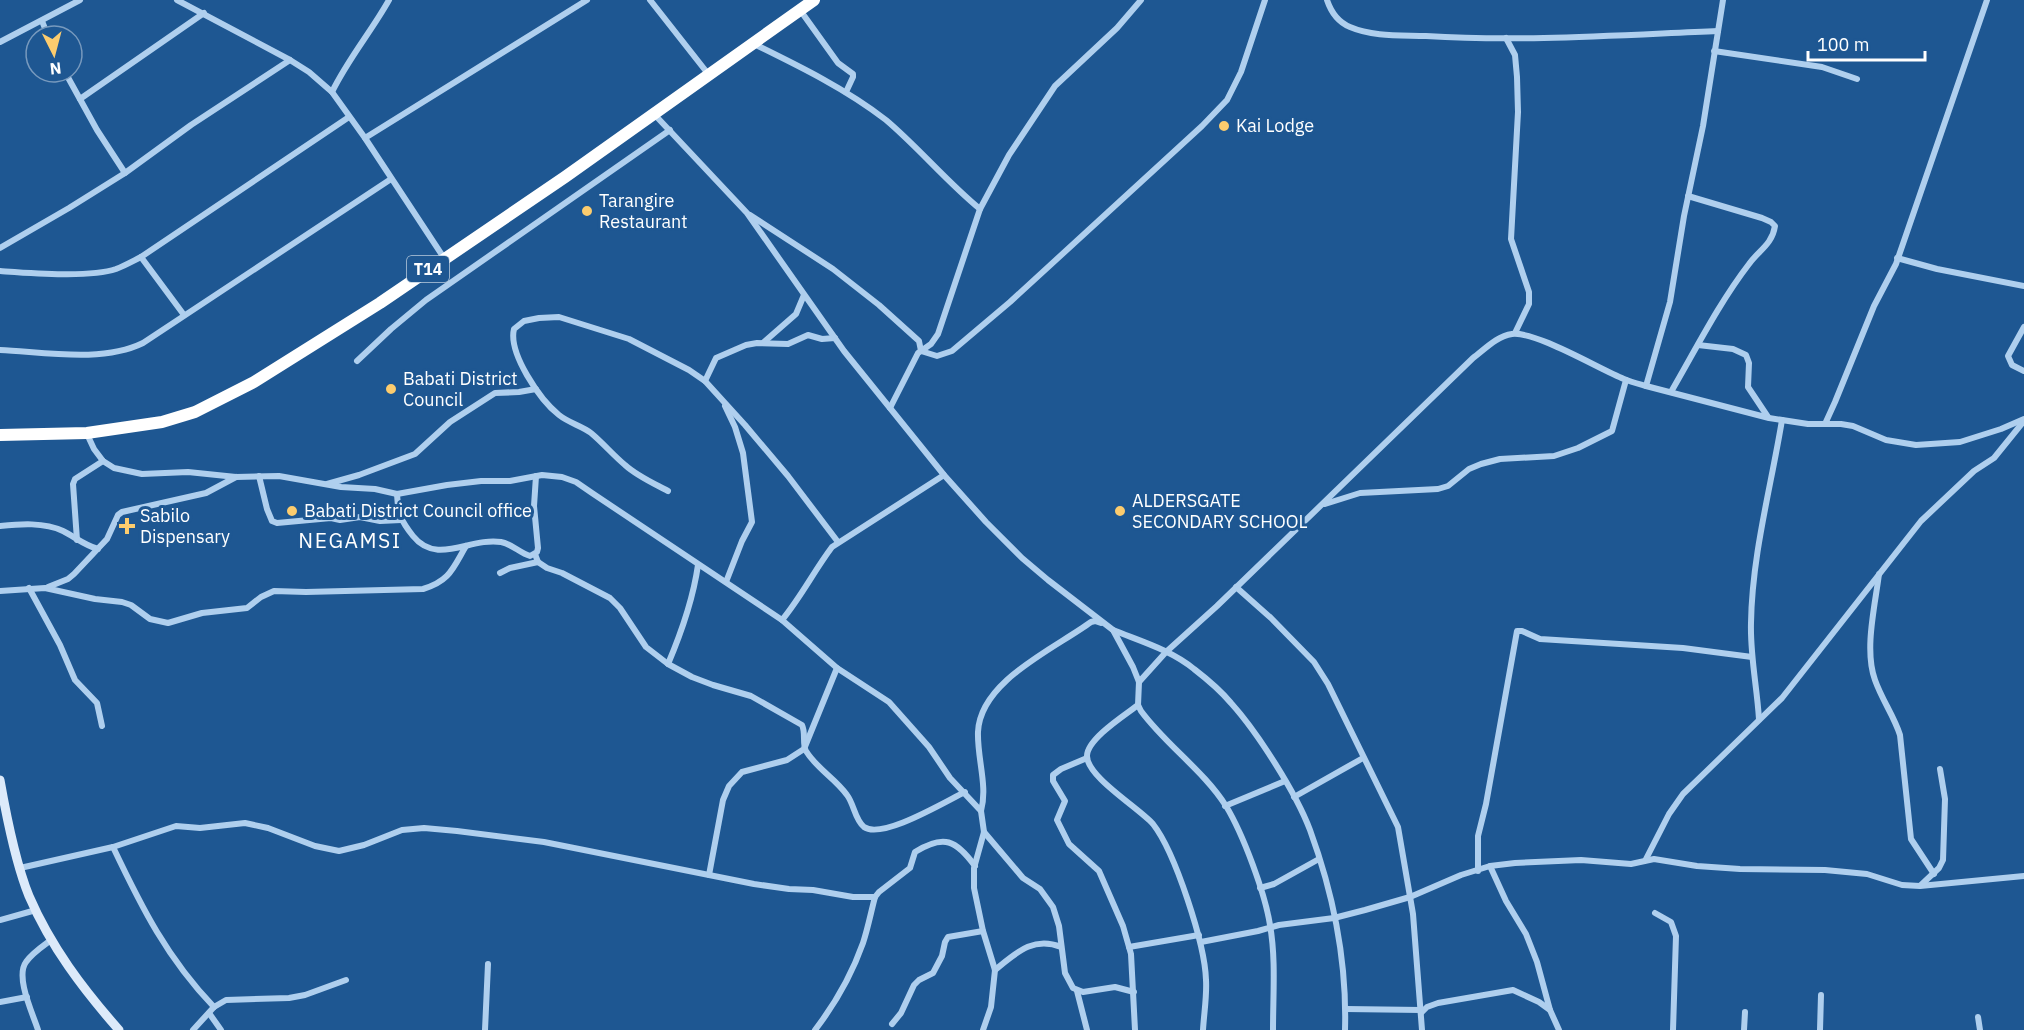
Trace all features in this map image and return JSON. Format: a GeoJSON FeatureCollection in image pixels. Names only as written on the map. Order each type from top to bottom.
{"type":"FeatureCollection","features":[{"type":"Feature","properties":{"kind":"highway","name":"T14"},"geometry":{"type":"LineString","coordinates":[[0,435],[87,433],[162,422],[195,412],[254,382],[566,177],[814,0]]}},
{"type":"Feature","properties":{"kind":"street"},"geometry":{"type":"LineString","coordinates":[[0,42],[80,0]]}},
{"type":"Feature","properties":{"kind":"street"},"geometry":{"type":"LineString","coordinates":[[177,0],[290,60],[309,72],[332,92],[444,258]]}},
{"type":"Feature","properties":{"kind":"street"},"geometry":{"type":"LineString","coordinates":[[332,92],[343,69],[365,41],[389,0]]}},
{"type":"Feature","properties":{"kind":"street"},"geometry":{"type":"LineString","coordinates":[[365,138],[587,0]]}},
{"type":"Feature","properties":{"kind":"street"},"geometry":{"type":"LineString","coordinates":[[650,0],[709,76]]}},
{"type":"Feature","properties":{"kind":"street"},"geometry":{"type":"LineString","coordinates":[[890,408],[914,358],[931,344],[938,334],[980,210],[1009,155],[1055,86],[1117,28],[1141,0]]}},
{"type":"Feature","properties":{"kind":"street"},"geometry":{"type":"LineString","coordinates":[[921,351],[937,356],[952,351],[1010,302],[1202,126],[1227,100],[1241,72],[1265,0]]}},
{"type":"Feature","properties":{"kind":"street"},"geometry":{"type":"LineString","coordinates":[[1327,0],[1337,19],[1345,25],[1360,30],[1404,35],[1506,38],[1612,37],[1718,31]]}},
{"type":"Feature","properties":{"kind":"street"},"geometry":{"type":"LineString","coordinates":[[1646,386],[1670,302],[1723,0]]}},
{"type":"Feature","properties":{"kind":"street"},"geometry":{"type":"LineString","coordinates":[[1825,424],[1874,306],[1897,258],[1988,0]]}},
{"type":"Feature","properties":{"kind":"street"},"geometry":{"type":"LineString","coordinates":[[800,10],[838,63],[853,74],[846,92]]}},
{"type":"Feature","properties":{"kind":"street"},"geometry":{"type":"LineString","coordinates":[[80,99],[204,14]]}},
{"type":"Feature","properties":{"kind":"street"},"geometry":{"type":"LineString","coordinates":[[1506,38],[1515,56],[1518,77],[1511,239],[1529,292],[1529,304],[1515,333]]}},
{"type":"Feature","properties":{"kind":"street"},"geometry":{"type":"LineString","coordinates":[[753,43],[846,92],[888,122],[954,188],[980,210]]}},
{"type":"Feature","properties":{"kind":"street"},"geometry":{"type":"LineString","coordinates":[[1714,51],[1822,67],[1857,79]]}},
{"type":"Feature","properties":{"kind":"street"},"geometry":{"type":"LineString","coordinates":[[0,248],[125,172],[191,125],[290,60]]}},
{"type":"Feature","properties":{"kind":"street"},"geometry":{"type":"LineString","coordinates":[[72,84],[125,172]]}},
{"type":"Feature","properties":{"kind":"street"},"geometry":{"type":"LineString","coordinates":[[654,114],[747,213],[835,338],[944,475],[1022,558],[1113,630],[1139,682],[1138,705],[1147,719],[1195,769],[1226,806],[1246,848],[1271,927],[1273,1030]]}},
{"type":"Feature","properties":{"kind":"street"},"geometry":{"type":"LineString","coordinates":[[0,271],[98,273],[116,269],[141,257],[349,117]]}},
{"type":"Feature","properties":{"kind":"street"},"geometry":{"type":"LineString","coordinates":[[357,361],[391,329],[441,289],[670,130]]}},
{"type":"Feature","properties":{"kind":"street"},"geometry":{"type":"LineString","coordinates":[[0,350],[65,353],[121,352],[143,343],[391,179]]}},
{"type":"Feature","properties":{"kind":"street"},"geometry":{"type":"LineString","coordinates":[[1671,392],[1739,276],[1768,244],[1775,226],[1771,222],[1688,196]]}},
{"type":"Feature","properties":{"kind":"street"},"geometry":{"type":"LineString","coordinates":[[747,213],[833,269],[870,298],[914,336],[920,344],[921,351]]}},
{"type":"Feature","properties":{"kind":"street"},"geometry":{"type":"LineString","coordinates":[[141,257],[184,315]]}},
{"type":"Feature","properties":{"kind":"street"},"geometry":{"type":"LineString","coordinates":[[1897,258],[2024,286]]}},
{"type":"Feature","properties":{"kind":"street"},"geometry":{"type":"LineString","coordinates":[[764,342],[796,314],[804,295]]}},
{"type":"Feature","properties":{"kind":"street"},"geometry":{"type":"LineString","coordinates":[[668,491],[649,482],[624,465],[589,431],[560,416],[536,389],[515,350],[512,336],[514,328],[524,321],[559,317],[629,339],[689,370],[705,381],[722,399],[788,476],[838,542]]}},
{"type":"Feature","properties":{"kind":"street"},"geometry":{"type":"LineString","coordinates":[[2024,327],[2008,356],[2014,368],[2024,371]]}},
{"type":"Feature","properties":{"kind":"street"},"geometry":{"type":"LineString","coordinates":[[1139,682],[1166,652],[1473,358],[1495,341],[1515,333],[1538,338],[1626,380],[1646,386],[1769,418],[1808,424],[1853,426],[1886,440],[1916,445],[1960,442],[2024,420]]}},
{"type":"Feature","properties":{"kind":"street"},"geometry":{"type":"LineString","coordinates":[[705,381],[714,360],[746,345],[764,342],[788,344],[808,335],[822,339],[835,338]]}},
{"type":"Feature","properties":{"kind":"street"},"geometry":{"type":"LineString","coordinates":[[1698,345],[1732,349],[1746,355],[1749,363],[1748,387],[1769,418]]}},
{"type":"Feature","properties":{"kind":"street"},"geometry":{"type":"LineString","coordinates":[[1321,505],[1360,493],[1438,489],[1456,481],[1469,469],[1492,460],[1554,456],[1578,448],[1612,431],[1626,380]]}},
{"type":"Feature","properties":{"kind":"street"},"geometry":{"type":"LineString","coordinates":[[324,484],[359,475],[415,454],[450,422],[495,393],[536,389]]}},
{"type":"Feature","properties":{"kind":"street"},"geometry":{"type":"LineString","coordinates":[[722,399],[735,427],[743,453],[752,522],[726,582]]}},
{"type":"Feature","properties":{"kind":"street"},"geometry":{"type":"LineString","coordinates":[[1759,719],[1752,657],[1751,621],[1755,576],[1782,420]]}},
{"type":"Feature","properties":{"kind":"street"},"geometry":{"type":"LineString","coordinates":[[1646,860],[1669,814],[1683,794],[1782,698],[1921,520],[1974,471],[1994,458],[2024,420]]}},
{"type":"Feature","properties":{"kind":"street"},"geometry":{"type":"LineString","coordinates":[[87,433],[94,449],[103,461],[114,468],[142,474],[188,472],[236,477],[279,476],[397,494],[469,482],[510,481],[536,476],[562,477],[576,482],[782,620],[837,668],[889,702],[929,747],[950,778],[981,811]]}},
{"type":"Feature","properties":{"kind":"street"},"geometry":{"type":"LineString","coordinates":[[77,540],[73,484],[78,477],[103,461]]}},
{"type":"Feature","properties":{"kind":"street"},"geometry":{"type":"LineString","coordinates":[[782,620],[798,600],[822,560],[838,542],[944,475]]}},
{"type":"Feature","properties":{"kind":"street"},"geometry":{"type":"LineString","coordinates":[[259,476],[267,509],[272,521],[277,523],[332,518],[340,520],[352,517],[380,522],[401,520]]}},
{"type":"Feature","properties":{"kind":"street"},"geometry":{"type":"LineString","coordinates":[[536,476],[534,506],[538,548],[535,555],[538,562]]}},
{"type":"Feature","properties":{"kind":"street"},"geometry":{"type":"LineString","coordinates":[[45,588],[68,579],[98,549],[110,534],[118,515],[122,512],[206,493],[236,477]]}},
{"type":"Feature","properties":{"kind":"street"},"geometry":{"type":"LineString","coordinates":[[397,494],[401,520],[417,542],[431,550],[499,542],[509,544],[525,554],[535,555]]}},
{"type":"Feature","properties":{"kind":"street"},"geometry":{"type":"LineString","coordinates":[[0,526],[46,526],[65,532],[85,545],[98,549]]}},
{"type":"Feature","properties":{"kind":"street"},"geometry":{"type":"LineString","coordinates":[[0,591],[45,588],[95,599],[125,602],[150,619],[172,623],[202,613],[247,608],[261,597],[274,591],[423,589],[445,579],[466,546]]}},
{"type":"Feature","properties":{"kind":"street"},"geometry":{"type":"LineString","coordinates":[[500,573],[510,568],[538,562],[610,598],[620,608],[646,647],[668,664],[692,677],[751,696],[785,714],[803,727],[804,748],[818,767],[848,796],[861,824],[869,830],[898,824],[965,792]]}},
{"type":"Feature","properties":{"kind":"street"},"geometry":{"type":"LineString","coordinates":[[668,664],[684,627],[694,591],[698,565]]}},
{"type":"Feature","properties":{"kind":"street"},"geometry":{"type":"LineString","coordinates":[[1879,573],[1872,631],[1872,667],[1875,680],[1896,721],[1900,735],[1911,839],[1934,874]]}},
{"type":"Feature","properties":{"kind":"street"},"geometry":{"type":"LineString","coordinates":[[1236,587],[1314,662],[1328,684],[1398,826],[1419,972],[1422,1030]]}},
{"type":"Feature","properties":{"kind":"street"},"geometry":{"type":"LineString","coordinates":[[29,588],[60,645],[75,680],[97,703],[102,726]]}},
{"type":"Feature","properties":{"kind":"street"},"geometry":{"type":"LineString","coordinates":[[983,1030],[992,1007],[995,970],[983,931],[974,888],[975,866],[984,832],[978,732],[982,712],[994,693],[1022,667],[1091,622],[1099,622],[1166,652],[1193,668],[1231,703],[1285,781],[1310,828],[1334,918],[1342,959],[1346,1010],[1345,1030]]}},
{"type":"Feature","properties":{"kind":"street"},"geometry":{"type":"LineString","coordinates":[[1478,870],[1478,836],[1517,631],[1540,639],[1683,648],[1752,657]]}},
{"type":"Feature","properties":{"kind":"street"},"geometry":{"type":"LineString","coordinates":[[709,875],[723,800],[735,778],[742,772],[787,760],[804,748],[837,668]]}},
{"type":"Feature","properties":{"kind":"street"},"geometry":{"type":"LineString","coordinates":[[1138,705],[1101,734],[1091,746],[1087,758],[1089,765],[1097,775],[1152,823],[1175,867],[1200,939],[1206,980],[1203,1030]]}},
{"type":"Feature","properties":{"kind":"street"},"geometry":{"type":"LineString","coordinates":[[1087,758],[1053,775],[1053,781],[1065,801],[1057,820],[1070,844],[1099,872],[1114,903],[1128,947],[1136,1030]]}},
{"type":"Feature","properties":{"kind":"street"},"geometry":{"type":"LineString","coordinates":[[1294,797],[1363,758]]}},
{"type":"Feature","properties":{"kind":"street"},"geometry":{"type":"LineString","coordinates":[[1920,886],[1934,874],[1943,860],[1945,799],[1940,769]]}},
{"type":"Feature","properties":{"kind":"street"},"geometry":{"type":"LineString","coordinates":[[0,780],[20,868],[36,910],[69,970],[119,1030]]}},
{"type":"Feature","properties":{"kind":"street"},"geometry":{"type":"LineString","coordinates":[[1226,806],[1285,781]]}},
{"type":"Feature","properties":{"kind":"street"},"geometry":{"type":"LineString","coordinates":[[20,868],[113,847],[176,826],[200,828],[245,824],[268,828],[315,846],[339,851],[364,845],[396,831],[424,828],[544,842],[789,889],[813,890],[853,897],[875,897]]}},
{"type":"Feature","properties":{"kind":"street"},"geometry":{"type":"LineString","coordinates":[[984,832],[1023,878],[1040,889],[1053,907],[1059,926],[1065,973],[1068,981],[1077,991],[1087,1030]]}},
{"type":"Feature","properties":{"kind":"street"},"geometry":{"type":"LineString","coordinates":[[815,1030],[851,972],[862,945],[875,897],[910,868],[916,851],[928,846],[952,842],[963,850],[975,866]]}},
{"type":"Feature","properties":{"kind":"street"},"geometry":{"type":"LineString","coordinates":[[113,847],[143,909],[174,961],[214,1007]]}},
{"type":"Feature","properties":{"kind":"street"},"geometry":{"type":"LineString","coordinates":[[1260,888],[1274,884],[1319,859]]}},
{"type":"Feature","properties":{"kind":"street"},"geometry":{"type":"LineString","coordinates":[[1128,947],[1200,939],[1334,918],[1410,897],[1461,875],[1490,866],[1515,863],[1581,860],[1631,864],[1653,859],[1697,866],[1768,871],[1825,870],[1867,874],[1902,885],[1920,886],[2024,876]]}},
{"type":"Feature","properties":{"kind":"street"},"geometry":{"type":"LineString","coordinates":[[1490,866],[1506,901],[1526,933],[1537,962],[1550,1010],[1559,1030]]}},
{"type":"Feature","properties":{"kind":"street"},"geometry":{"type":"LineString","coordinates":[[0,920],[36,910]]}},
{"type":"Feature","properties":{"kind":"street"},"geometry":{"type":"LineString","coordinates":[[1655,913],[1671,922],[1676,936],[1673,1030]]}},
{"type":"Feature","properties":{"kind":"street"},"geometry":{"type":"LineString","coordinates":[[892,1024],[902,1013],[914,985],[933,973],[948,937],[983,931]]}},
{"type":"Feature","properties":{"kind":"street"},"geometry":{"type":"LineString","coordinates":[[37,1029],[23,976],[25,963],[51,940]]}},
{"type":"Feature","properties":{"kind":"street"},"geometry":{"type":"LineString","coordinates":[[995,970],[1024,948],[1038,943],[1050,943],[1060,947]]}},
{"type":"Feature","properties":{"kind":"street"},"geometry":{"type":"LineString","coordinates":[[485,1030],[488,964]]}},
{"type":"Feature","properties":{"kind":"street"},"geometry":{"type":"LineString","coordinates":[[193,1030],[214,1007],[226,1000],[289,998],[305,995],[346,980]]}},
{"type":"Feature","properties":{"kind":"street"},"geometry":{"type":"LineString","coordinates":[[1077,991],[1095,992],[1115,987],[1134,992]]}},
{"type":"Feature","properties":{"kind":"street"},"geometry":{"type":"LineString","coordinates":[[1346,1010],[1421,1012],[1438,1003],[1513,990],[1539,1002],[1550,1010]]}},
{"type":"Feature","properties":{"kind":"street"},"geometry":{"type":"LineString","coordinates":[[1820,1030],[1821,995]]}},
{"type":"Feature","properties":{"kind":"street"},"geometry":{"type":"LineString","coordinates":[[0,1002],[27,997]]}},
{"type":"Feature","properties":{"kind":"street"},"geometry":{"type":"LineString","coordinates":[[1744,1012],[1744,1030]]}},
{"type":"Feature","properties":{"kind":"street"},"geometry":{"type":"LineString","coordinates":[[209,1014],[221,1030]]}},
{"type":"Feature","properties":{"kind":"street"},"geometry":{"type":"LineString","coordinates":[[1978,1017],[1980,1030]]}},
{"type":"Feature","properties":{"kind":"place","name":"Kai Lodge"},"geometry":{"type":"Point","coordinates":[1224,126]}},
{"type":"Feature","properties":{"kind":"place","name":"Tarangire Restaurant"},"geometry":{"type":"Point","coordinates":[587,211]}},
{"type":"Feature","properties":{"kind":"place","name":"Babati District Council"},"geometry":{"type":"Point","coordinates":[391,389]}},
{"type":"Feature","properties":{"kind":"place","name":"Babati District Council office"},"geometry":{"type":"Point","coordinates":[292,511]}},
{"type":"Feature","properties":{"kind":"place","name":"ALDERSGATE SECONDARY SCHOOL"},"geometry":{"type":"Point","coordinates":[1120,511]}},
{"type":"Feature","properties":{"kind":"place","name":"Sabilo Dispensary"},"geometry":{"type":"Point","coordinates":[127,526]}},
{"type":"Feature","properties":{"kind":"district","name":"NEGAMSI"},"geometry":{"type":"Point","coordinates":[350,541]}}]}
